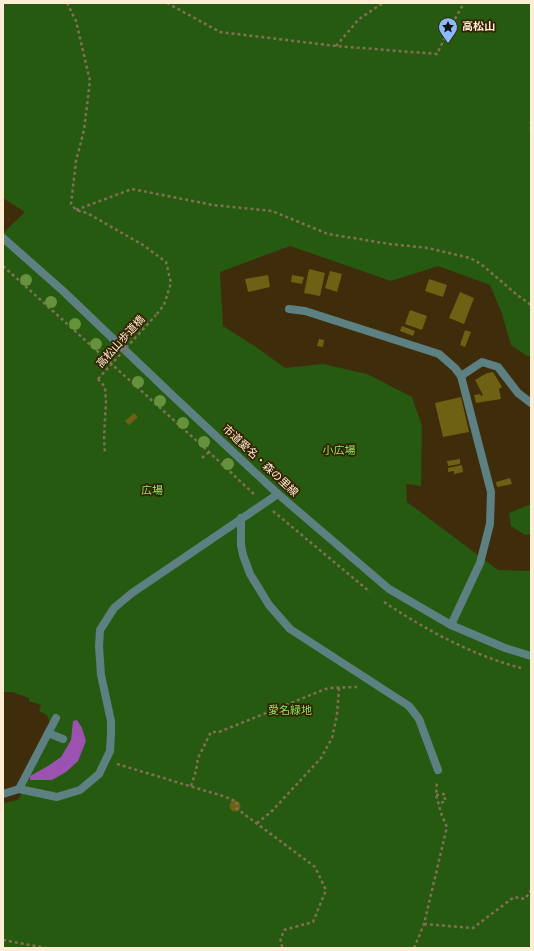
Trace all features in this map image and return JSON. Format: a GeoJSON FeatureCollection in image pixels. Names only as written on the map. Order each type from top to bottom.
{"type":"FeatureCollection","features":[{"type":"Feature","properties":{"kind":"street","name":"市道愛名・森の里線"},"geometry":{"type":"LineString","coordinates":[[3,238],[62,290],[278,494],[389,589],[451,625],[505,648],[531,656]]}},
{"type":"Feature","properties":{"kind":"street"},"geometry":{"type":"LineString","coordinates":[[289,309],[305,311],[439,354],[455,368],[461,376],[491,492],[491,518],[480,563],[451,625]]}},
{"type":"Feature","properties":{"kind":"street"},"geometry":{"type":"LineString","coordinates":[[461,376],[482,362],[498,367],[518,393],[531,403]]}},
{"type":"Feature","properties":{"kind":"street"},"geometry":{"type":"LineString","coordinates":[[3,794],[19,789],[56,797],[80,790],[99,774],[110,751],[111,721],[101,675],[99,646],[100,630],[114,608],[132,593],[278,494]]}},
{"type":"Feature","properties":{"kind":"street"},"geometry":{"type":"LineString","coordinates":[[242,518],[241,545],[243,555],[250,574],[269,605],[290,629],[409,706],[418,719],[438,770]]}},
{"type":"Feature","properties":{"kind":"street"},"geometry":{"type":"LineString","coordinates":[[19,789],[56,718]]}},
{"type":"Feature","properties":{"kind":"street"},"geometry":{"type":"LineString","coordinates":[[48,733],[63,739]]}},
{"type":"Feature","properties":{"kind":"path"},"geometry":{"type":"LineString","coordinates":[[67,3],[76,21],[90,81],[84,130],[76,161],[71,204],[76,210],[132,189],[213,205],[272,211],[328,234],[390,244],[428,248],[470,258],[481,264],[531,305]]}},
{"type":"Feature","properties":{"kind":"path"},"geometry":{"type":"LineString","coordinates":[[168,3],[220,32],[336,46],[437,54],[464,3]]}},
{"type":"Feature","properties":{"kind":"path"},"geometry":{"type":"LineString","coordinates":[[336,46],[359,19],[383,3]]}},
{"type":"Feature","properties":{"kind":"path"},"geometry":{"type":"LineString","coordinates":[[531,121],[531,132]]}},
{"type":"Feature","properties":{"kind":"path","name":"高松山歩道橋"},"geometry":{"type":"LineString","coordinates":[[76,210],[87,213],[143,245],[166,262],[171,283],[164,305],[98,379],[105,388],[105,454]]}},
{"type":"Feature","properties":{"kind":"path"},"geometry":{"type":"LineString","coordinates":[[202,458],[209,452]]}},
{"type":"Feature","properties":{"kind":"path"},"geometry":{"type":"LineString","coordinates":[[190,786],[196,771],[198,758],[212,732],[219,732],[328,688],[379,686]]}},
{"type":"Feature","properties":{"kind":"path"},"geometry":{"type":"LineString","coordinates":[[257,823],[271,812],[321,758],[332,738],[337,715],[339,688]]}},
{"type":"Feature","properties":{"kind":"path"},"geometry":{"type":"LineString","coordinates":[[106,760],[226,797],[237,802],[236,808],[315,867],[326,890],[313,922],[284,930],[280,942],[283,948]]}},
{"type":"Feature","properties":{"kind":"path"},"geometry":{"type":"LineString","coordinates":[[414,948],[424,924],[447,827],[436,795],[438,770]]}},
{"type":"Feature","properties":{"kind":"path"},"geometry":{"type":"LineString","coordinates":[[436,795],[445,794],[445,802],[438,803]]}},
{"type":"Feature","properties":{"kind":"path"},"geometry":{"type":"LineString","coordinates":[[424,924],[473,928],[514,897],[525,899],[531,890]]}},
{"type":"Feature","properties":{"kind":"path"},"geometry":{"type":"LineString","coordinates":[[3,940],[46,948]]}},
{"type":"Feature","properties":{"kind":"green space","name":"愛名緑地"},"geometry":{"type":"Polygon","coordinates":[[[3,3],[531,3],[531,357],[527,356],[511,345],[502,314],[490,285],[438,266],[391,281],[290,246],[220,272],[223,326],[285,368],[323,364],[367,374],[412,397],[422,426],[421,486],[406,484],[407,502],[498,570],[531,571],[531,948],[3,948],[3,803],[18,800],[53,732],[47,715],[39,711],[41,705],[29,701],[29,698],[12,692],[3,692],[3,233],[25,212],[3,198],[3,3]]]}},
{"type":"Feature","properties":{"kind":"green space"},"geometry":{"type":"Polygon","coordinates":[[[531,504],[531,534],[525,535],[511,526],[509,513],[531,504]]]}},
{"type":"Feature","properties":{"kind":"shaded area"},"geometry":{"type":"Polygon","coordinates":[[[77,720],[82,728],[86,741],[78,761],[66,772],[52,780],[30,780],[30,776],[61,757],[71,740],[73,721],[77,720]]]}},
{"type":"Feature","properties":{"kind":"building"},"geometry":{"type":"Polygon","coordinates":[[[309,269],[325,273],[320,296],[304,293],[309,269]]]}},
{"type":"Feature","properties":{"kind":"building"},"geometry":{"type":"Polygon","coordinates":[[[330,271],[342,274],[337,292],[325,288],[330,271]]]}},
{"type":"Feature","properties":{"kind":"building"},"geometry":{"type":"Polygon","coordinates":[[[268,275],[270,287],[248,292],[245,279],[268,275]]]}},
{"type":"Feature","properties":{"kind":"building"},"geometry":{"type":"Polygon","coordinates":[[[292,275],[304,277],[302,284],[291,282],[292,275]]]}},
{"type":"Feature","properties":{"kind":"building"},"geometry":{"type":"Polygon","coordinates":[[[429,279],[447,285],[443,297],[425,291],[429,279]]]}},
{"type":"Feature","properties":{"kind":"building"},"geometry":{"type":"Polygon","coordinates":[[[460,292],[474,298],[464,324],[449,318],[460,292]]]}},
{"type":"Feature","properties":{"kind":"building"},"geometry":{"type":"Polygon","coordinates":[[[410,310],[427,316],[422,330],[405,324],[410,310]]]}},
{"type":"Feature","properties":{"kind":"building"},"geometry":{"type":"Polygon","coordinates":[[[402,326],[415,331],[413,336],[400,331],[402,326]]]}},
{"type":"Feature","properties":{"kind":"building"},"geometry":{"type":"Polygon","coordinates":[[[465,330],[471,332],[465,347],[460,345],[465,330]]]}},
{"type":"Feature","properties":{"kind":"building"},"geometry":{"type":"Polygon","coordinates":[[[319,339],[324,340],[323,347],[317,346],[319,339]]]}},
{"type":"Feature","properties":{"kind":"building"},"geometry":{"type":"Polygon","coordinates":[[[493,372],[502,387],[499,389],[501,399],[476,403],[474,395],[483,395],[475,380],[487,373],[493,372]]]}},
{"type":"Feature","properties":{"kind":"building"},"geometry":{"type":"Polygon","coordinates":[[[461,397],[469,432],[443,437],[435,403],[461,397]]]}},
{"type":"Feature","properties":{"kind":"building"},"geometry":{"type":"Polygon","coordinates":[[[134,413],[138,417],[129,425],[125,421],[134,413]]]}},
{"type":"Feature","properties":{"kind":"building"},"geometry":{"type":"Polygon","coordinates":[[[460,459],[460,464],[448,466],[447,461],[460,459]]]}},
{"type":"Feature","properties":{"kind":"building"},"geometry":{"type":"Polygon","coordinates":[[[462,465],[463,472],[454,474],[454,471],[448,472],[448,468],[462,465]]]}},
{"type":"Feature","properties":{"kind":"building"},"geometry":{"type":"Polygon","coordinates":[[[510,478],[512,484],[497,487],[496,482],[510,478]]]}},
{"type":"Feature","properties":{"kind":"building"},"geometry":{"type":"Polygon","coordinates":[[[235,800],[239,802],[241,806],[239,810],[235,812],[231,810],[229,806],[231,802],[235,800]]]}},
{"type":"Feature","properties":{"kind":"place","name":"高松山"},"geometry":{"type":"Point","coordinates":[448,44]}},
{"type":"Feature","properties":{"kind":"park label","name":"小広場"},"geometry":{"type":"Point","coordinates":[339,451]}},
{"type":"Feature","properties":{"kind":"park label","name":"広場"},"geometry":{"type":"Point","coordinates":[152,491]}}]}
